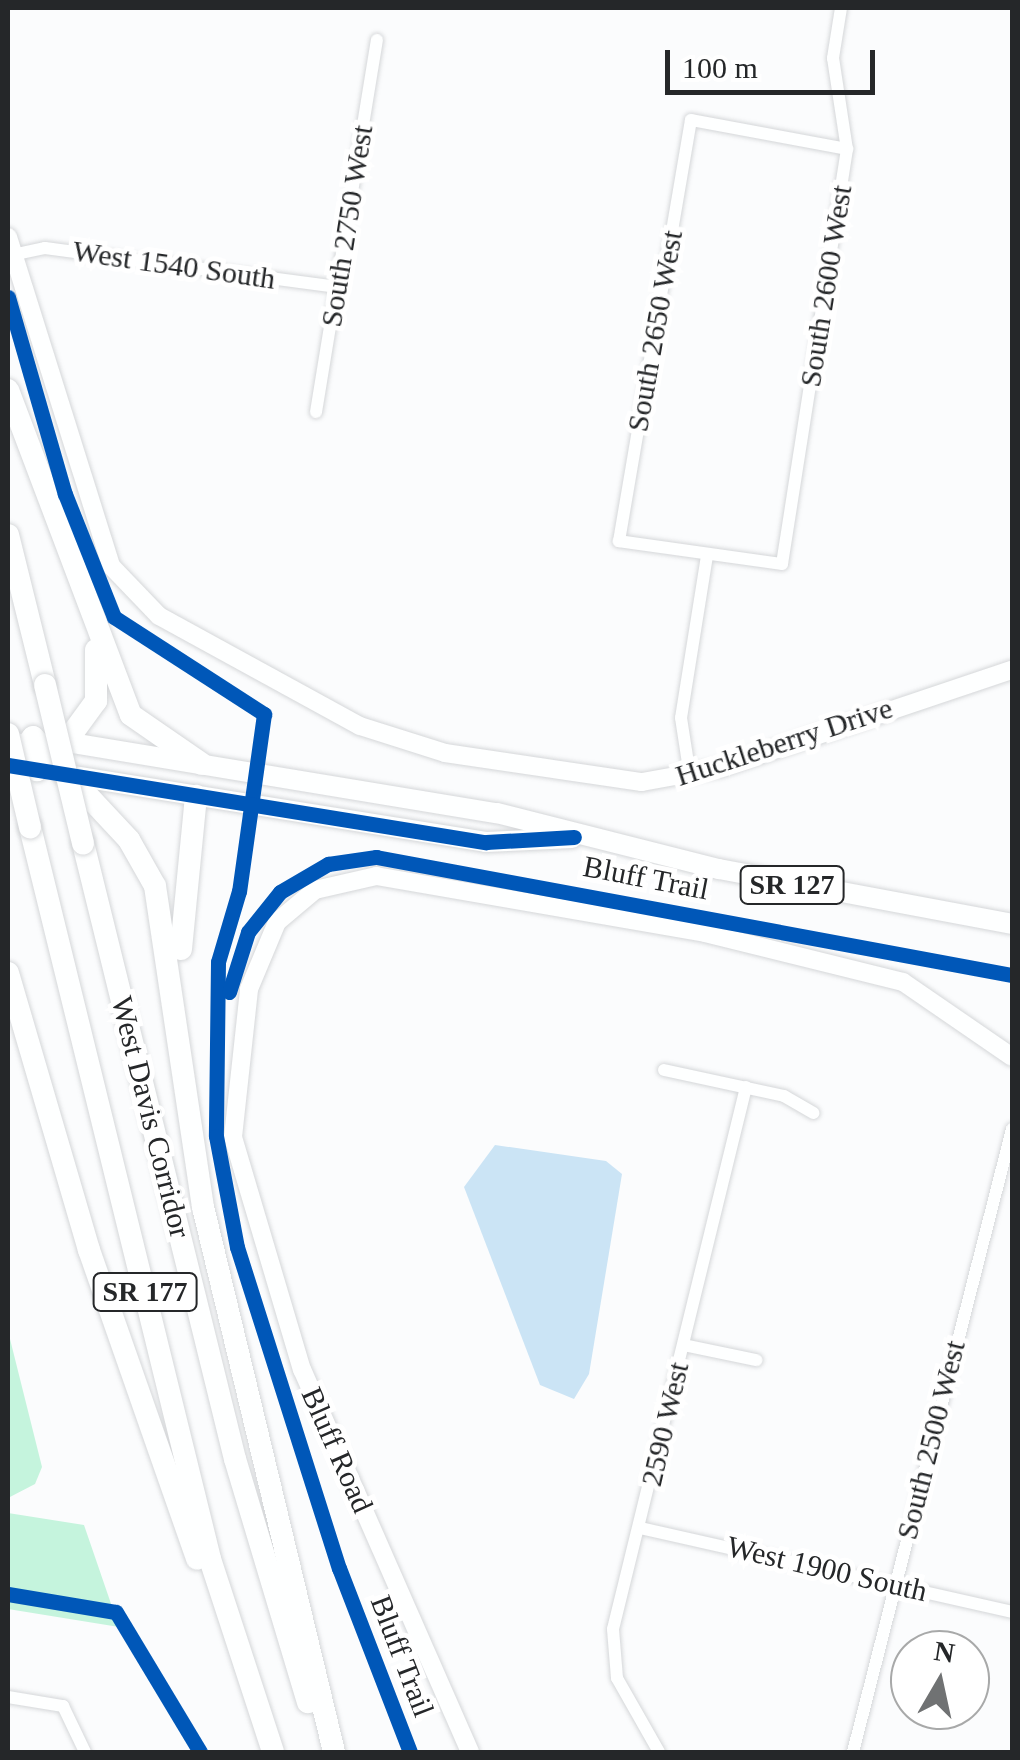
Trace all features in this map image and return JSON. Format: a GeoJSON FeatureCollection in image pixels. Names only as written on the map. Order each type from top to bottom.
{"type":"FeatureCollection","features":[{"type":"Feature","properties":{"kind":"highway"},"geometry":{"type":"LineString","coordinates":[[8,390],[91,627],[139,725],[202,764]]}},
{"type":"Feature","properties":{"kind":"highway","name":"West Davis Corridor"},"geometry":{"type":"LineString","coordinates":[[8,535],[236,1459],[325,1752]]}},
{"type":"Feature","properties":{"kind":"highway"},"geometry":{"type":"LineString","coordinates":[[51,756],[99,691],[91,627]]}},
{"type":"Feature","properties":{"kind":"highway"},"geometry":{"type":"LineString","coordinates":[[13,749],[51,756],[128,840],[155,886],[207,1226],[334,1752]]}},
{"type":"Feature","properties":{"kind":"highway","name":"West Davis Corridor"},"geometry":{"type":"LineString","coordinates":[[13,749],[206,1543],[269,1752]]}},
{"type":"Feature","properties":{"kind":"highway"},"geometry":{"type":"LineString","coordinates":[[180,1043],[181,916],[196,796]]}},
{"type":"Feature","properties":{"kind":"highway"},"geometry":{"type":"LineString","coordinates":[[8,973],[88,1250],[269,1752]]}},
{"type":"Feature","properties":{"kind":"main road","name":"SR 127"},"geometry":{"type":"LineString","coordinates":[[13,749],[51,756],[202,764],[497,814],[574,837],[1012,924]]}},
{"type":"Feature","properties":{"kind":"main road","name":"SR 127"},"geometry":{"type":"LineString","coordinates":[[68,775],[486,842],[574,837]]}},
{"type":"Feature","properties":{"kind":"street","name":"South 2600 West"},"geometry":{"type":"LineString","coordinates":[[707,555],[782,564],[847,149],[833,58],[841,8]]}},
{"type":"Feature","properties":{"kind":"street","name":"South 2750 West"},"geometry":{"type":"LineString","coordinates":[[316,412],[377,40]]}},
{"type":"Feature","properties":{"kind":"street","name":"South 2650 West"},"geometry":{"type":"LineString","coordinates":[[707,555],[619,541],[691,120],[847,149]]}},
{"type":"Feature","properties":{"kind":"street","name":"West 1540 South"},"geometry":{"type":"LineString","coordinates":[[10,246],[78,251],[337,288]]}},
{"type":"Feature","properties":{"kind":"street","name":"Huckleberry Drive"},"geometry":{"type":"LineString","coordinates":[[10,246],[92,527],[121,580],[159,616],[360,726],[575,778],[690,776],[1012,670]]}},
{"type":"Feature","properties":{"kind":"street"},"geometry":{"type":"LineString","coordinates":[[690,776],[681,718],[707,555]]}},
{"type":"Feature","properties":{"kind":"street","name":"Bluff Road"},"geometry":{"type":"LineString","coordinates":[[470,1752],[302,1370],[234,1137],[235,1070],[263,944],[304,896],[361,877],[826,957],[952,1007],[1012,1057]]}},
{"type":"Feature","properties":{"kind":"street"},"geometry":{"type":"LineString","coordinates":[[664,1070],[746,1087],[814,1113]]}},
{"type":"Feature","properties":{"kind":"street","name":"2590 West"},"geometry":{"type":"LineString","coordinates":[[659,1752],[612,1654],[746,1087]]}},
{"type":"Feature","properties":{"kind":"street","name":"South 2500 West"},"geometry":{"type":"LineString","coordinates":[[854,1752],[1012,1129]]}},
{"type":"Feature","properties":{"kind":"street"},"geometry":{"type":"LineString","coordinates":[[684,1345],[756,1360]]}},
{"type":"Feature","properties":{"kind":"street","name":"West 1900 South"},"geometry":{"type":"LineString","coordinates":[[640,1528],[1012,1612]]}},
{"type":"Feature","properties":{"kind":"street"},"geometry":{"type":"LineString","coordinates":[[8,1697],[63,1706],[85,1752]]}},
{"type":"Feature","properties":{"kind":"green space"},"geometry":{"type":"Polygon","coordinates":[[[8,1331],[42,1467],[35,1484],[8,1498],[8,1331]]]}},
{"type":"Feature","properties":{"kind":"green space"},"geometry":{"type":"Polygon","coordinates":[[[8,1513],[84,1525],[119,1627],[8,1609],[8,1513]]]}},
{"type":"Feature","properties":{"kind":"water"},"geometry":{"type":"Polygon","coordinates":[[[495,1145],[606,1161],[622,1174],[589,1374],[574,1399],[540,1385],[464,1187],[495,1145]]]}},
{"type":"Feature","properties":{"kind":"cycle path","name":"Bluff Trail"},"geometry":{"type":"LineString","coordinates":[[8,297],[65,494],[114,617],[264,714],[239,891],[218,962],[216,1136],[237,1247],[339,1568],[410,1752]]}},
{"type":"Feature","properties":{"kind":"cycle path","name":"Bluff Trail"},"geometry":{"type":"LineString","coordinates":[[8,765],[486,842],[574,837]]}},
{"type":"Feature","properties":{"kind":"cycle path","name":"Bluff Trail"},"geometry":{"type":"LineString","coordinates":[[229,992],[248,932],[280,892],[328,864],[376,857],[1012,975]]}},
{"type":"Feature","properties":{"kind":"cycle path"},"geometry":{"type":"LineString","coordinates":[[8,1594],[116,1612],[200,1752]]}}]}
